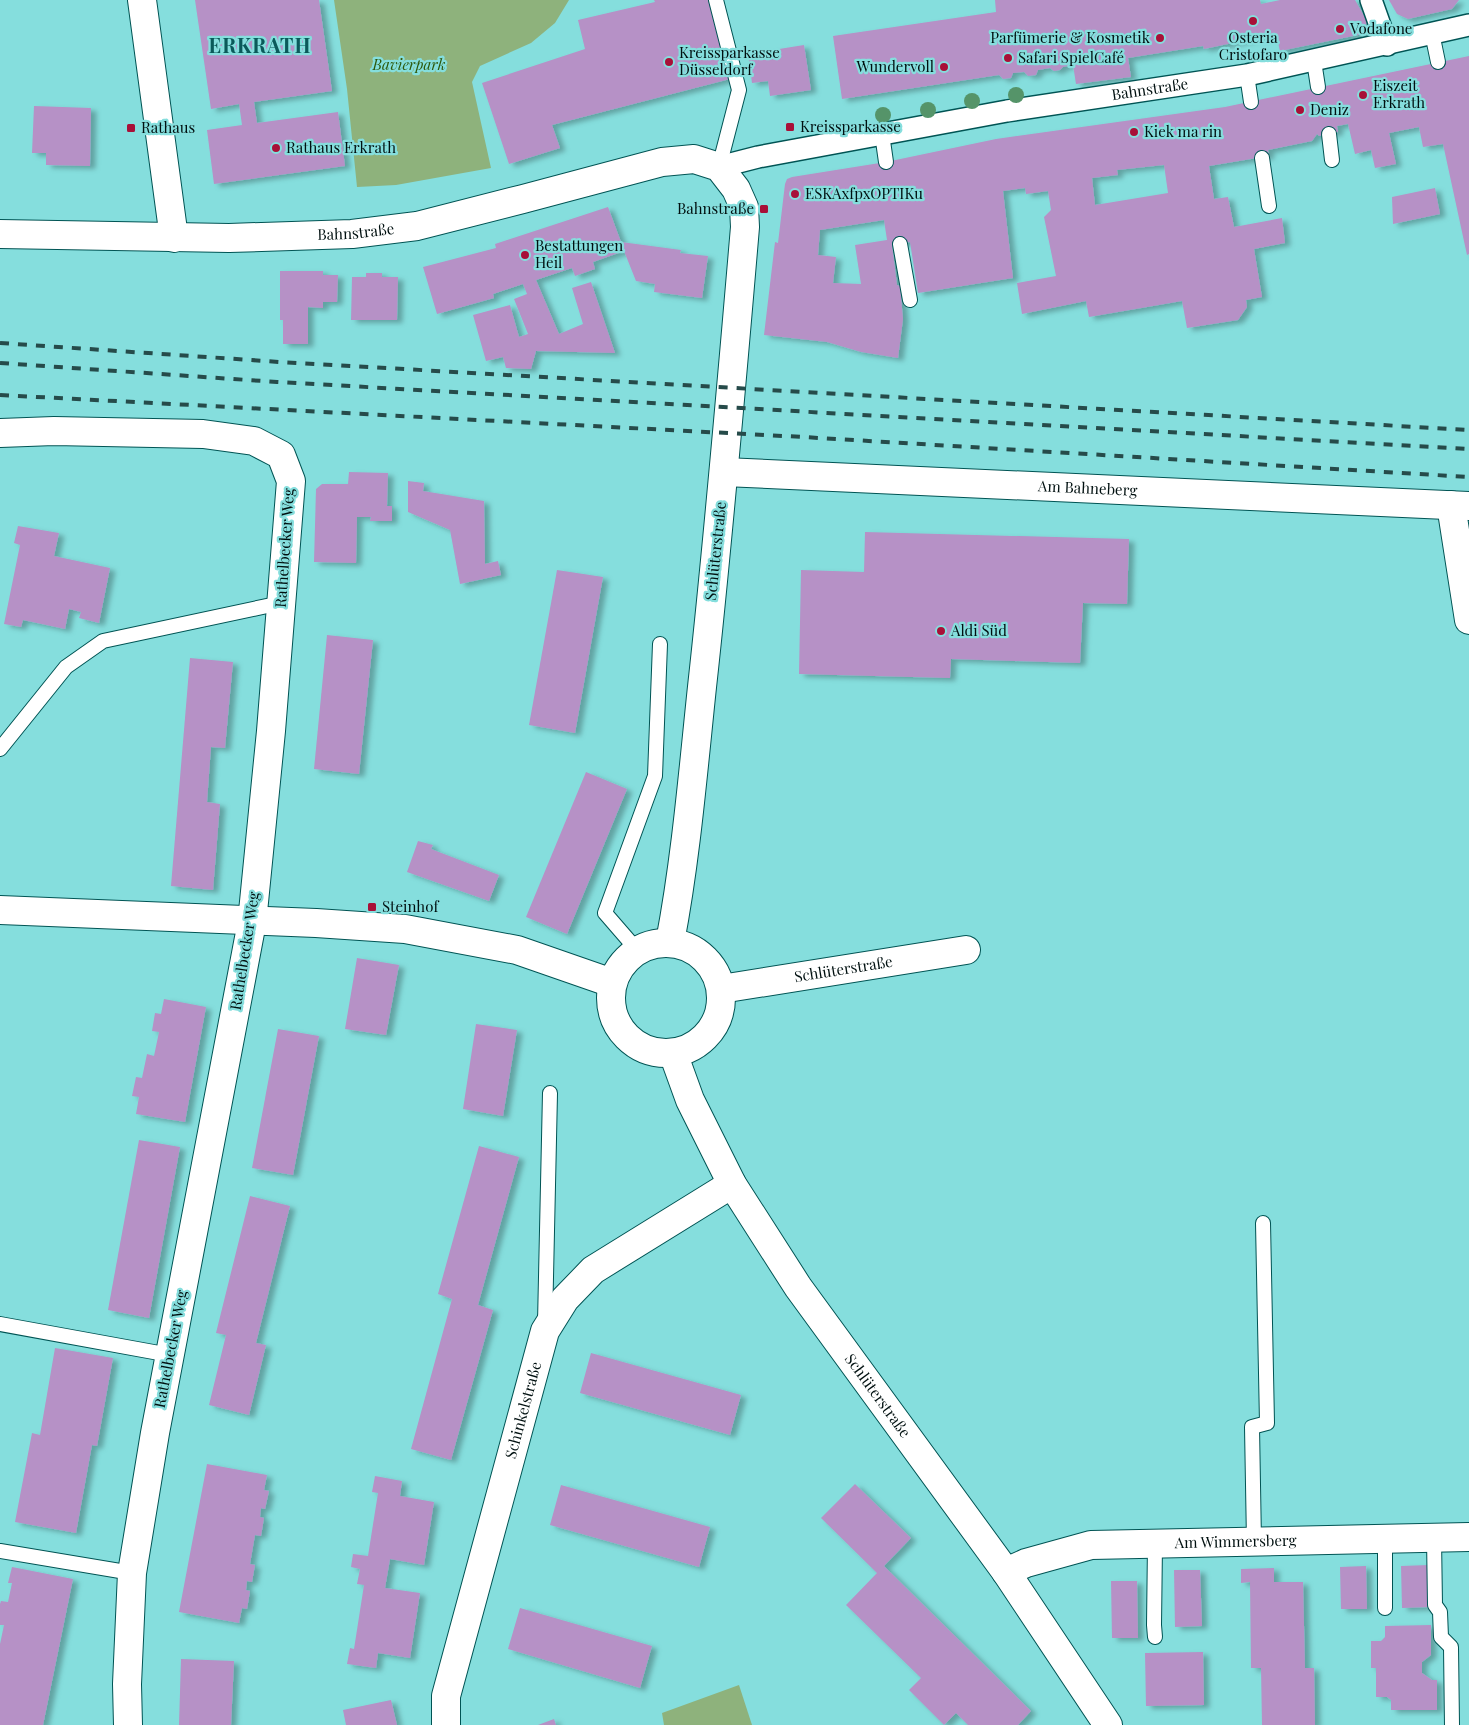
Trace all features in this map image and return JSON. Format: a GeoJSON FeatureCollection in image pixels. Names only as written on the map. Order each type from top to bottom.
{"type":"FeatureCollection","features":[{"type":"Feature","properties":{"kind":"street"},"geometry":{"type":"LineString","coordinates":[[142,0],[174,238]]}},
{"type":"Feature","properties":{"kind":"street"},"geometry":{"type":"LineString","coordinates":[[1371,0],[1388,44]]}},
{"type":"Feature","properties":{"kind":"street","name":"Bahnstraße"},"geometry":{"type":"LineString","coordinates":[[0,234],[229,238],[352,234],[408,227],[662,162],[694,159],[719,167],[758,157],[1007,111],[1248,76],[1469,25]]}},
{"type":"Feature","properties":{"kind":"street","name":"Schlüterstraße"},"geometry":{"type":"LineString","coordinates":[[670,942],[688,820],[724,472],[745,226],[744,207],[736,189],[719,167]]}},
{"type":"Feature","properties":{"kind":"street","name":"Rathelbecker Weg"},"geometry":{"type":"LineString","coordinates":[[0,433],[54,431],[203,434],[254,441],[281,455],[291,482],[271,731],[252,922],[170,1355],[132,1573],[127,1684],[128,1725]]}},
{"type":"Feature","properties":{"kind":"street","name":"Am Bahneberg"},"geometry":{"type":"LineString","coordinates":[[724,472],[1460,505]]}},
{"type":"Feature","properties":{"kind":"street"},"geometry":{"type":"LineString","coordinates":[[1460,505],[1469,620]]}},
{"type":"Feature","properties":{"kind":"street"},"geometry":{"type":"LineString","coordinates":[[0,910],[252,922],[316,923],[405,929],[517,950],[612,983]]}},
{"type":"Feature","properties":{"kind":"street"},"geometry":{"type":"LineString","coordinates":[[670,942],[688,947],[704,957],[715,972],[721,989],[721,1011],[712,1030],[700,1042],[673,1053],[655,1052],[638,1046],[624,1034],[614,1019],[610,1001],[612,983],[621,964],[637,950],[653,943],[670,942]]}},
{"type":"Feature","properties":{"kind":"street","name":"Schlüterstraße"},"geometry":{"type":"LineString","coordinates":[[721,989],[966,950]]}},
{"type":"Feature","properties":{"kind":"street","name":"Schlüterstraße"},"geometry":{"type":"LineString","coordinates":[[673,1053],[690,1100],[732,1184],[798,1287],[1006,1572],[1108,1725]]}},
{"type":"Feature","properties":{"kind":"street","name":"Schinkelstraße"},"geometry":{"type":"LineString","coordinates":[[446,1725],[446,1696],[545,1331],[565,1299],[593,1270],[732,1184]]}},
{"type":"Feature","properties":{"kind":"street","name":"Am Wimmersberg"},"geometry":{"type":"LineString","coordinates":[[1006,1572],[1026,1563],[1091,1545],[1469,1537]]}},
{"type":"Feature","properties":{"kind":"lane"},"geometry":{"type":"LineString","coordinates":[[716,0],[739,90],[719,167]]}},
{"type":"Feature","properties":{"kind":"lane"},"geometry":{"type":"LineString","coordinates":[[1432,33],[1438,62]]}},
{"type":"Feature","properties":{"kind":"lane"},"geometry":{"type":"LineString","coordinates":[[1314,61],[1318,87]]}},
{"type":"Feature","properties":{"kind":"lane"},"geometry":{"type":"LineString","coordinates":[[1248,76],[1252,102]]}},
{"type":"Feature","properties":{"kind":"lane"},"geometry":{"type":"LineString","coordinates":[[882,134],[886,162]]}},
{"type":"Feature","properties":{"kind":"lane"},"geometry":{"type":"LineString","coordinates":[[1328,134],[1332,160]]}},
{"type":"Feature","properties":{"kind":"lane"},"geometry":{"type":"LineString","coordinates":[[1262,158],[1269,206]]}},
{"type":"Feature","properties":{"kind":"lane"},"geometry":{"type":"LineString","coordinates":[[900,244],[910,300]]}},
{"type":"Feature","properties":{"kind":"lane"},"geometry":{"type":"LineString","coordinates":[[0,749],[66,667],[103,642],[281,603]]}},
{"type":"Feature","properties":{"kind":"lane"},"geometry":{"type":"LineString","coordinates":[[637,950],[605,913],[655,776],[660,644]]}},
{"type":"Feature","properties":{"kind":"lane"},"geometry":{"type":"LineString","coordinates":[[545,1331],[550,1092]]}},
{"type":"Feature","properties":{"kind":"lane"},"geometry":{"type":"LineString","coordinates":[[1254,1542],[1252,1427],[1267,1423],[1263,1223]]}},
{"type":"Feature","properties":{"kind":"lane"},"geometry":{"type":"LineString","coordinates":[[0,1324],[170,1355]]}},
{"type":"Feature","properties":{"kind":"lane"},"geometry":{"type":"LineString","coordinates":[[1384,1608],[1385,1538]]}},
{"type":"Feature","properties":{"kind":"lane"},"geometry":{"type":"LineString","coordinates":[[1434,1538],[1435,1605],[1440,1612],[1440,1637],[1451,1648],[1452,1725]]}},
{"type":"Feature","properties":{"kind":"lane"},"geometry":{"type":"LineString","coordinates":[[1155,1544],[1155,1637]]}},
{"type":"Feature","properties":{"kind":"lane"},"geometry":{"type":"LineString","coordinates":[[0,1551],[132,1573]]}},
{"type":"Feature","properties":{"kind":"green space","name":"Bavierpark"},"geometry":{"type":"Polygon","coordinates":[[[334,0],[569,0],[555,23],[531,43],[480,66],[472,82],[491,168],[396,185],[357,187],[347,89],[334,0]]]}},
{"type":"Feature","properties":{"kind":"green space"},"geometry":{"type":"Polygon","coordinates":[[[739,1685],[752,1725],[664,1725],[662,1713],[739,1685]]]}},
{"type":"Feature","properties":{"kind":"building"},"geometry":{"type":"Polygon","coordinates":[[[195,0],[319,0],[332,91],[254,102],[257,123],[338,112],[345,166],[214,184],[207,130],[242,125],[239,104],[211,109],[195,0]]]}},
{"type":"Feature","properties":{"kind":"building"},"geometry":{"type":"Polygon","coordinates":[[[654,0],[710,0],[730,79],[552,125],[560,148],[509,164],[482,83],[585,49],[578,20],[655,2],[654,0]]]}},
{"type":"Feature","properties":{"kind":"building"},"geometry":{"type":"Polygon","coordinates":[[[995,0],[1260,0],[1261,4],[1280,0],[1355,0],[1367,21],[1363,34],[1280,51],[1276,34],[1204,49],[1203,46],[1128,58],[1131,77],[1076,84],[1073,65],[1054,71],[1050,68],[1038,70],[1036,75],[1028,76],[1024,72],[1013,73],[1011,78],[1003,79],[999,75],[842,99],[833,36],[996,12],[995,0]]]}},
{"type":"Feature","properties":{"kind":"building"},"geometry":{"type":"Polygon","coordinates":[[[1389,0],[1459,0],[1452,9],[1408,19],[1397,14],[1389,0]]]}},
{"type":"Feature","properties":{"kind":"building"},"geometry":{"type":"Polygon","coordinates":[[[804,45],[811,90],[770,96],[768,81],[752,83],[748,54],[804,45]]]}},
{"type":"Feature","properties":{"kind":"building"},"geometry":{"type":"Polygon","coordinates":[[[1469,56],[1469,254],[1467,255],[1443,144],[1423,147],[1419,127],[1389,133],[1396,164],[1375,168],[1371,150],[1355,154],[1348,124],[1337,126],[1338,132],[1319,136],[1317,134],[1312,141],[1268,150],[1269,156],[1209,166],[1214,199],[1228,197],[1234,227],[1282,218],[1285,243],[1254,249],[1262,297],[1246,300],[1247,307],[1238,320],[1187,328],[1182,301],[1089,317],[1086,301],[1022,314],[1017,283],[1056,276],[1044,217],[1051,210],[1048,191],[1026,194],[1025,188],[1003,191],[1013,278],[918,293],[910,242],[892,245],[897,285],[900,286],[903,319],[898,358],[861,352],[827,342],[764,335],[775,242],[778,243],[787,179],[886,162],[996,139],[1225,107],[1469,56]],[[1164,165],[1117,170],[1118,175],[1092,178],[1095,205],[1168,193],[1164,165]],[[884,220],[820,230],[818,255],[836,257],[833,283],[861,284],[855,245],[887,240],[884,220]]]}},
{"type":"Feature","properties":{"kind":"building"},"geometry":{"type":"Polygon","coordinates":[[[34,106],[91,108],[90,166],[46,165],[46,153],[32,153],[34,106]]]}},
{"type":"Feature","properties":{"kind":"building"},"geometry":{"type":"Polygon","coordinates":[[[1435,188],[1440,214],[1393,224],[1392,197],[1435,188]]]}},
{"type":"Feature","properties":{"kind":"building"},"geometry":{"type":"Polygon","coordinates":[[[608,207],[621,242],[681,250],[680,253],[708,256],[702,298],[654,292],[655,284],[636,281],[624,251],[593,262],[595,269],[575,276],[572,268],[536,280],[559,334],[583,324],[572,288],[591,282],[615,353],[536,351],[531,369],[506,368],[503,357],[486,361],[473,315],[510,305],[519,337],[528,334],[514,299],[527,294],[523,284],[493,294],[494,298],[437,314],[423,267],[496,248],[495,244],[608,207]]]}},
{"type":"Feature","properties":{"kind":"building"},"geometry":{"type":"Polygon","coordinates":[[[280,271],[323,271],[323,275],[338,275],[337,302],[323,302],[323,308],[308,307],[308,344],[283,344],[283,320],[280,320],[280,271]]]}},
{"type":"Feature","properties":{"kind":"building"},"geometry":{"type":"Polygon","coordinates":[[[366,273],[382,273],[382,277],[398,277],[397,320],[351,320],[352,277],[366,277],[366,273]]]}},
{"type":"Feature","properties":{"kind":"building"},"geometry":{"type":"Polygon","coordinates":[[[349,472],[388,473],[387,506],[392,506],[392,521],[370,521],[371,517],[357,517],[356,563],[314,562],[316,489],[322,484],[348,484],[349,472]]]}},
{"type":"Feature","properties":{"kind":"building"},"geometry":{"type":"Polygon","coordinates":[[[408,481],[424,483],[423,491],[484,501],[485,564],[498,561],[501,575],[460,584],[450,530],[408,512],[408,481]]]}},
{"type":"Feature","properties":{"kind":"building"},"geometry":{"type":"Polygon","coordinates":[[[18,526],[59,533],[54,556],[110,568],[99,623],[79,618],[81,612],[69,609],[65,629],[23,620],[21,627],[4,624],[20,545],[14,543],[18,526]]]}},
{"type":"Feature","properties":{"kind":"building","name":"Aldi Süd"},"geometry":{"type":"Polygon","coordinates":[[[865,532],[1129,539],[1127,604],[1083,603],[1080,663],[951,659],[950,678],[799,674],[801,570],[864,572],[865,532]]]}},
{"type":"Feature","properties":{"kind":"building"},"geometry":{"type":"Polygon","coordinates":[[[557,570],[603,577],[575,733],[529,725],[557,570]]]}},
{"type":"Feature","properties":{"kind":"building"},"geometry":{"type":"Polygon","coordinates":[[[327,635],[373,640],[359,774],[314,769],[327,635]]]}},
{"type":"Feature","properties":{"kind":"building"},"geometry":{"type":"Polygon","coordinates":[[[190,658],[233,662],[225,748],[211,747],[207,802],[220,804],[213,890],[171,886],[190,658]]]}},
{"type":"Feature","properties":{"kind":"building"},"geometry":{"type":"Polygon","coordinates":[[[586,772],[627,789],[567,934],[526,917],[586,772]]]}},
{"type":"Feature","properties":{"kind":"building"},"geometry":{"type":"Polygon","coordinates":[[[418,841],[433,845],[431,849],[499,875],[489,901],[407,872],[418,841]]]}},
{"type":"Feature","properties":{"kind":"building"},"geometry":{"type":"Polygon","coordinates":[[[357,958],[399,965],[386,1035],[345,1029],[357,958]]]}},
{"type":"Feature","properties":{"kind":"building"},"geometry":{"type":"Polygon","coordinates":[[[164,999],[206,1007],[185,1122],[136,1114],[139,1097],[132,1096],[136,1077],[142,1078],[147,1054],[154,1056],[159,1032],[152,1031],[155,1013],[161,1014],[164,999]]]}},
{"type":"Feature","properties":{"kind":"building"},"geometry":{"type":"Polygon","coordinates":[[[476,1024],[517,1030],[503,1116],[463,1109],[476,1024]]]}},
{"type":"Feature","properties":{"kind":"building"},"geometry":{"type":"Polygon","coordinates":[[[278,1029],[319,1036],[293,1175],[252,1168],[278,1029]]]}},
{"type":"Feature","properties":{"kind":"building"},"geometry":{"type":"Polygon","coordinates":[[[139,1140],[180,1147],[149,1318],[108,1310],[139,1140]]]}},
{"type":"Feature","properties":{"kind":"building"},"geometry":{"type":"Polygon","coordinates":[[[479,1146],[519,1157],[478,1305],[493,1310],[451,1460],[411,1449],[452,1299],[438,1294],[479,1146]]]}},
{"type":"Feature","properties":{"kind":"building"},"geometry":{"type":"Polygon","coordinates":[[[250,1196],[290,1206],[256,1343],[266,1345],[249,1415],[209,1405],[226,1335],[216,1333],[250,1196]]]}},
{"type":"Feature","properties":{"kind":"building"},"geometry":{"type":"Polygon","coordinates":[[[55,1348],[113,1358],[97,1446],[92,1445],[76,1533],[15,1522],[32,1433],[40,1435],[55,1348]]]}},
{"type":"Feature","properties":{"kind":"building"},"geometry":{"type":"Polygon","coordinates":[[[591,1353],[741,1395],[730,1435],[580,1393],[591,1353]]]}},
{"type":"Feature","properties":{"kind":"building"},"geometry":{"type":"Polygon","coordinates":[[[207,1464],[267,1475],[264,1490],[269,1491],[265,1509],[261,1508],[260,1517],[264,1518],[261,1536],[255,1535],[250,1564],[255,1565],[252,1582],[247,1581],[246,1590],[250,1591],[247,1609],[242,1608],[239,1623],[179,1612],[207,1464]]]}},
{"type":"Feature","properties":{"kind":"building"},"geometry":{"type":"Polygon","coordinates":[[[375,1476],[402,1481],[400,1496],[434,1502],[424,1565],[390,1559],[385,1588],[420,1593],[410,1658],[378,1653],[376,1668],[347,1664],[350,1648],[354,1649],[364,1585],[357,1584],[360,1569],[351,1567],[353,1554],[368,1556],[378,1493],[372,1492],[375,1476]]]}},
{"type":"Feature","properties":{"kind":"building"},"geometry":{"type":"Polygon","coordinates":[[[855,1484],[911,1538],[884,1566],[1031,1711],[1018,1725],[968,1725],[956,1713],[944,1725],[909,1690],[921,1678],[846,1605],[877,1573],[821,1518],[855,1484]]]}},
{"type":"Feature","properties":{"kind":"building"},"geometry":{"type":"Polygon","coordinates":[[[561,1485],[710,1527],[699,1567],[550,1525],[561,1485]]]}},
{"type":"Feature","properties":{"kind":"building"},"geometry":{"type":"Polygon","coordinates":[[[1429,1565],[1430,1607],[1402,1608],[1401,1566],[1429,1565]]]}},
{"type":"Feature","properties":{"kind":"building"},"geometry":{"type":"Polygon","coordinates":[[[1366,1566],[1367,1609],[1341,1609],[1340,1567],[1366,1566]]]}},
{"type":"Feature","properties":{"kind":"building"},"geometry":{"type":"Polygon","coordinates":[[[12,1567],[73,1579],[43,1725],[0,1725],[0,1644],[4,1625],[0,1625],[0,1604],[1,1601],[8,1602],[12,1583],[8,1583],[12,1567]]]}},
{"type":"Feature","properties":{"kind":"building"},"geometry":{"type":"Polygon","coordinates":[[[1274,1568],[1274,1582],[1303,1582],[1305,1668],[1314,1668],[1315,1725],[1262,1725],[1261,1668],[1251,1668],[1250,1582],[1241,1583],[1241,1569],[1274,1568]]]}},
{"type":"Feature","properties":{"kind":"building"},"geometry":{"type":"Polygon","coordinates":[[[1174,1570],[1200,1570],[1202,1626],[1175,1627],[1174,1570]]]}},
{"type":"Feature","properties":{"kind":"building"},"geometry":{"type":"Polygon","coordinates":[[[1111,1581],[1137,1581],[1138,1638],[1112,1638],[1111,1581]]]}},
{"type":"Feature","properties":{"kind":"building"},"geometry":{"type":"Polygon","coordinates":[[[520,1608],[652,1646],[640,1688],[508,1649],[520,1608]]]}},
{"type":"Feature","properties":{"kind":"building"},"geometry":{"type":"Polygon","coordinates":[[[1431,1625],[1431,1655],[1422,1662],[1422,1673],[1432,1680],[1437,1680],[1437,1710],[1391,1710],[1391,1700],[1387,1697],[1376,1697],[1376,1668],[1371,1668],[1371,1641],[1381,1641],[1385,1637],[1385,1626],[1431,1625]]]}},
{"type":"Feature","properties":{"kind":"building"},"geometry":{"type":"Polygon","coordinates":[[[1203,1652],[1204,1705],[1146,1706],[1145,1653],[1203,1652]]]}},
{"type":"Feature","properties":{"kind":"building"},"geometry":{"type":"Polygon","coordinates":[[[181,1659],[234,1661],[231,1725],[179,1725],[181,1659]]]}},
{"type":"Feature","properties":{"kind":"building"},"geometry":{"type":"Polygon","coordinates":[[[391,1700],[397,1725],[346,1725],[343,1710],[391,1700]]]}},
{"type":"Feature","properties":{"kind":"building"},"geometry":{"type":"Polygon","coordinates":[[[554,1719],[556,1725],[538,1725],[554,1719]]]}},
{"type":"Feature","properties":{"kind":"railway"},"geometry":{"type":"LineString","coordinates":[[0,343],[280,362],[1469,430]]}},
{"type":"Feature","properties":{"kind":"railway"},"geometry":{"type":"LineString","coordinates":[[0,363],[277,382],[1469,449]]}},
{"type":"Feature","properties":{"kind":"railway"},"geometry":{"type":"LineString","coordinates":[[0,395],[803,437],[1469,477]]}},
{"type":"Feature","properties":{"kind":"place","name":"Osteria Cristofaro"},"geometry":{"type":"Point","coordinates":[1253,21]}},
{"type":"Feature","properties":{"kind":"place","name":"Vodafone"},"geometry":{"type":"Point","coordinates":[1340,29]}},
{"type":"Feature","properties":{"kind":"place","name":"Parfümerie & Kosmetik"},"geometry":{"type":"Point","coordinates":[1160,38]}},
{"type":"Feature","properties":{"kind":"place","name":"Safari SpielCafé"},"geometry":{"type":"Point","coordinates":[1008,58]}},
{"type":"Feature","properties":{"kind":"place","name":"Kreissparkasse Düsseldorf"},"geometry":{"type":"Point","coordinates":[669,62]}},
{"type":"Feature","properties":{"kind":"place","name":"Wundervoll"},"geometry":{"type":"Point","coordinates":[944,67]}},
{"type":"Feature","properties":{"kind":"place","name":"Eiszeit Erkrath"},"geometry":{"type":"Point","coordinates":[1363,95]}},
{"type":"Feature","properties":{"kind":"place","name":"Deniz"},"geometry":{"type":"Point","coordinates":[1300,110]}},
{"type":"Feature","properties":{"kind":"place","name":"Kreissparkasse"},"geometry":{"type":"Point","coordinates":[790,127]}},
{"type":"Feature","properties":{"kind":"place","name":"Rathaus"},"geometry":{"type":"Point","coordinates":[131,128]}},
{"type":"Feature","properties":{"kind":"place","name":"Kiek ma rin"},"geometry":{"type":"Point","coordinates":[1134,132]}},
{"type":"Feature","properties":{"kind":"place","name":"Rathaus Erkrath"},"geometry":{"type":"Point","coordinates":[276,148]}},
{"type":"Feature","properties":{"kind":"place","name":"ESKAxfpxOPTIKu"},"geometry":{"type":"Point","coordinates":[795,194]}},
{"type":"Feature","properties":{"kind":"place","name":"Bahnstraße"},"geometry":{"type":"Point","coordinates":[764,209]}},
{"type":"Feature","properties":{"kind":"place","name":"Bestattungen Heil"},"geometry":{"type":"Point","coordinates":[525,255]}},
{"type":"Feature","properties":{"kind":"place","name":"Aldi Süd"},"geometry":{"type":"Point","coordinates":[941,631]}},
{"type":"Feature","properties":{"kind":"place","name":"Steinhof"},"geometry":{"type":"Point","coordinates":[372,907]}},
{"type":"Feature","properties":{"kind":"district","name":"ERKRATH"},"geometry":{"type":"Point","coordinates":[260,46]}}]}
